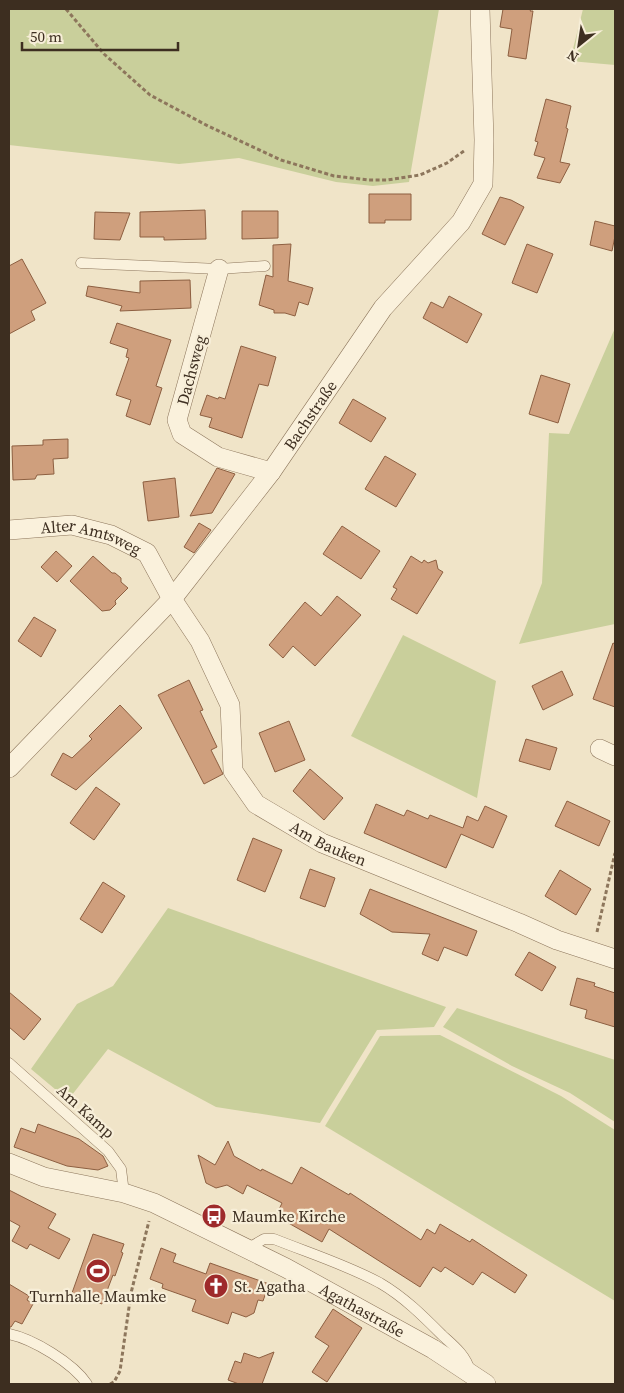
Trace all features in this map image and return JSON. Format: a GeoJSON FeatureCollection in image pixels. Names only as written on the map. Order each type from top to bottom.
{"type":"FeatureCollection","features":[{"type":"Feature","properties":{"kind":"street","name":"Bachstraße"},"geometry":{"type":"LineString","coordinates":[[9,768],[172,600],[271,472],[383,308],[461,222],[483,184],[484,140],[480,9]]}},
{"type":"Feature","properties":{"kind":"street","name":"Dachsweg"},"geometry":{"type":"LineString","coordinates":[[219,269],[177,420],[182,434],[218,457],[271,472]]}},
{"type":"Feature","properties":{"kind":"street","name":"Alter Amtsweg"},"geometry":{"type":"LineString","coordinates":[[9,530],[72,525],[111,535],[147,552],[172,600]]}},
{"type":"Feature","properties":{"kind":"street","name":"Am Bauken"},"geometry":{"type":"LineString","coordinates":[[172,600],[200,641],[230,705],[233,772],[256,804],[322,843],[557,940],[615,959]]}},
{"type":"Feature","properties":{"kind":"street","name":"Agathastraße"},"geometry":{"type":"LineString","coordinates":[[9,1163],[44,1177],[124,1193],[154,1204],[286,1268],[433,1349],[478,1379]]}},
{"type":"Feature","properties":{"kind":"lane"},"geometry":{"type":"LineString","coordinates":[[81,264],[219,269],[265,266]]}},
{"type":"Feature","properties":{"kind":"lane","name":"Am Kamp"},"geometry":{"type":"LineString","coordinates":[[9,1063],[108,1151],[121,1169],[124,1193]]}},
{"type":"Feature","properties":{"kind":"lane"},"geometry":{"type":"LineString","coordinates":[[248,1249],[264,1239],[274,1239],[346,1267],[381,1284],[407,1302],[456,1348],[478,1379]]}},
{"type":"Feature","properties":{"kind":"lane"},"geometry":{"type":"LineString","coordinates":[[9,1334],[20,1337],[58,1358],[87,1384]]}},
{"type":"Feature","properties":{"kind":"path"},"geometry":{"type":"LineString","coordinates":[[68,10],[104,54],[150,95],[208,126],[280,160],[334,176],[387,180],[420,175],[447,162],[478,141],[484,140]]}},
{"type":"Feature","properties":{"kind":"path"},"geometry":{"type":"LineString","coordinates":[[593,952],[615,853]]}},
{"type":"Feature","properties":{"kind":"path"},"geometry":{"type":"LineString","coordinates":[[110,1384],[114,1382],[120,1371],[131,1292],[154,1204]]}},
{"type":"Feature","properties":{"kind":"green space"},"geometry":{"type":"Polygon","coordinates":[[[9,9],[439,9],[409,182],[373,186],[336,182],[239,158],[179,164],[9,145],[9,9]]]}},
{"type":"Feature","properties":{"kind":"green space"},"geometry":{"type":"Polygon","coordinates":[[[583,9],[615,9],[615,65],[570,61],[583,9]]]}},
{"type":"Feature","properties":{"kind":"green space"},"geometry":{"type":"Polygon","coordinates":[[[615,328],[615,624],[519,644],[542,583],[549,433],[569,434],[615,328]]]}},
{"type":"Feature","properties":{"kind":"green space"},"geometry":{"type":"Polygon","coordinates":[[[403,635],[496,681],[477,798],[351,736],[403,635]]]}},
{"type":"Feature","properties":{"kind":"green space"},"geometry":{"type":"Polygon","coordinates":[[[168,908],[446,1007],[434,1027],[377,1030],[320,1123],[216,1107],[108,1049],[68,1100],[31,1069],[77,1004],[113,986],[168,908]]]}},
{"type":"Feature","properties":{"kind":"green space"},"geometry":{"type":"Polygon","coordinates":[[[457,1008],[615,1060],[615,1122],[570,1093],[512,1066],[443,1027],[457,1008]]]}},
{"type":"Feature","properties":{"kind":"green space"},"geometry":{"type":"Polygon","coordinates":[[[440,1035],[561,1096],[615,1130],[615,1301],[325,1126],[380,1036],[440,1035]]]}},
{"type":"Feature","properties":{"kind":"building"},"geometry":{"type":"Polygon","coordinates":[[[503,9],[531,9],[530,11],[533,11],[526,59],[508,56],[512,29],[500,27],[503,9]]]}},
{"type":"Feature","properties":{"kind":"building"},"geometry":{"type":"Polygon","coordinates":[[[546,99],[571,106],[560,162],[570,164],[560,183],[537,178],[545,158],[534,155],[538,142],[535,141],[546,99]]]}},
{"type":"Feature","properties":{"kind":"building"},"geometry":{"type":"Polygon","coordinates":[[[369,194],[411,194],[411,220],[385,220],[385,223],[369,223],[369,194]]]}},
{"type":"Feature","properties":{"kind":"building"},"geometry":{"type":"Polygon","coordinates":[[[500,197],[524,207],[505,245],[482,234],[500,197]]]}},
{"type":"Feature","properties":{"kind":"building"},"geometry":{"type":"Polygon","coordinates":[[[205,210],[206,239],[164,240],[164,237],[140,237],[140,212],[205,210]]]}},
{"type":"Feature","properties":{"kind":"building"},"geometry":{"type":"Polygon","coordinates":[[[242,211],[278,211],[278,238],[242,239],[242,211]]]}},
{"type":"Feature","properties":{"kind":"building"},"geometry":{"type":"Polygon","coordinates":[[[95,212],[130,213],[120,240],[94,239],[95,212]]]}},
{"type":"Feature","properties":{"kind":"building"},"geometry":{"type":"Polygon","coordinates":[[[595,221],[615,226],[612,251],[590,245],[595,221]]]}},
{"type":"Feature","properties":{"kind":"building"},"geometry":{"type":"Polygon","coordinates":[[[291,244],[288,281],[313,288],[308,305],[299,302],[295,316],[285,313],[274,313],[274,310],[259,305],[266,275],[273,277],[273,245],[291,244]]]}},
{"type":"Feature","properties":{"kind":"building"},"geometry":{"type":"Polygon","coordinates":[[[527,244],[553,254],[537,293],[512,283],[527,244]]]}},
{"type":"Feature","properties":{"kind":"building"},"geometry":{"type":"Polygon","coordinates":[[[22,259],[46,303],[31,311],[35,320],[9,334],[9,266],[22,259]]]}},
{"type":"Feature","properties":{"kind":"building"},"geometry":{"type":"Polygon","coordinates":[[[190,280],[191,308],[120,311],[122,306],[86,296],[88,286],[140,293],[140,281],[190,280]]]}},
{"type":"Feature","properties":{"kind":"building"},"geometry":{"type":"Polygon","coordinates":[[[449,296],[482,314],[467,343],[423,318],[431,302],[443,308],[449,296]]]}},
{"type":"Feature","properties":{"kind":"building"},"geometry":{"type":"Polygon","coordinates":[[[117,323],[171,340],[156,386],[162,388],[150,425],[126,416],[131,400],[116,395],[129,358],[126,357],[128,349],[110,343],[117,323]]]}},
{"type":"Feature","properties":{"kind":"building"},"geometry":{"type":"Polygon","coordinates":[[[241,346],[276,357],[268,386],[259,384],[242,438],[209,427],[212,418],[200,415],[207,395],[218,399],[219,397],[225,399],[241,346]]]}},
{"type":"Feature","properties":{"kind":"building"},"geometry":{"type":"Polygon","coordinates":[[[541,375],[570,384],[558,423],[529,414],[541,375]]]}},
{"type":"Feature","properties":{"kind":"building"},"geometry":{"type":"Polygon","coordinates":[[[353,399],[386,418],[371,442],[339,423],[353,399]]]}},
{"type":"Feature","properties":{"kind":"building"},"geometry":{"type":"Polygon","coordinates":[[[68,439],[68,458],[53,459],[54,474],[37,475],[35,479],[13,480],[12,446],[43,445],[43,440],[68,439]]]}},
{"type":"Feature","properties":{"kind":"building"},"geometry":{"type":"Polygon","coordinates":[[[385,456],[416,474],[396,507],[365,489],[385,456]]]}},
{"type":"Feature","properties":{"kind":"building"},"geometry":{"type":"Polygon","coordinates":[[[217,468],[235,474],[212,513],[190,516],[217,468]]]}},
{"type":"Feature","properties":{"kind":"building"},"geometry":{"type":"Polygon","coordinates":[[[175,478],[179,517],[148,521],[143,482],[175,478]]]}},
{"type":"Feature","properties":{"kind":"building"},"geometry":{"type":"Polygon","coordinates":[[[199,523],[211,530],[194,553],[184,547],[199,523]]]}},
{"type":"Feature","properties":{"kind":"building"},"geometry":{"type":"Polygon","coordinates":[[[342,526],[380,551],[361,579],[323,554],[342,526]]]}},
{"type":"Feature","properties":{"kind":"building"},"geometry":{"type":"Polygon","coordinates":[[[56,551],[72,566],[57,582],[41,567],[56,551]]]}},
{"type":"Feature","properties":{"kind":"building"},"geometry":{"type":"Polygon","coordinates":[[[93,556],[112,573],[121,578],[121,582],[128,588],[115,601],[116,604],[110,610],[102,611],[70,581],[93,556]]]}},
{"type":"Feature","properties":{"kind":"building"},"geometry":{"type":"Polygon","coordinates":[[[411,556],[422,563],[424,560],[428,563],[436,560],[438,569],[443,572],[417,614],[391,599],[397,589],[393,587],[411,556]]]}},
{"type":"Feature","properties":{"kind":"building"},"geometry":{"type":"Polygon","coordinates":[[[337,596],[361,615],[315,666],[293,646],[283,658],[269,645],[305,602],[321,616],[337,596]]]}},
{"type":"Feature","properties":{"kind":"building"},"geometry":{"type":"Polygon","coordinates":[[[34,617],[56,630],[41,657],[18,641],[34,617]]]}},
{"type":"Feature","properties":{"kind":"building"},"geometry":{"type":"Polygon","coordinates":[[[613,643],[615,644],[615,707],[593,699],[613,643]]]}},
{"type":"Feature","properties":{"kind":"building"},"geometry":{"type":"Polygon","coordinates":[[[562,671],[573,695],[543,710],[532,686],[562,671]]]}},
{"type":"Feature","properties":{"kind":"building"},"geometry":{"type":"Polygon","coordinates":[[[189,680],[203,710],[200,711],[217,747],[211,750],[223,774],[204,784],[158,695],[189,680]]]}},
{"type":"Feature","properties":{"kind":"building"},"geometry":{"type":"Polygon","coordinates":[[[120,705],[142,728],[76,790],[51,775],[63,753],[72,758],[92,739],[89,736],[120,705]]]}},
{"type":"Feature","properties":{"kind":"building"},"geometry":{"type":"Polygon","coordinates":[[[289,721],[305,760],[275,772],[259,733],[289,721]]]}},
{"type":"Feature","properties":{"kind":"building"},"geometry":{"type":"Polygon","coordinates":[[[526,739],[557,748],[550,770],[519,761],[526,739]]]}},
{"type":"Feature","properties":{"kind":"building"},"geometry":{"type":"Polygon","coordinates":[[[310,769],[343,798],[324,820],[293,791],[310,769]]]}},
{"type":"Feature","properties":{"kind":"building"},"geometry":{"type":"Polygon","coordinates":[[[96,787],[120,804],[94,840],[70,823],[96,787]]]}},
{"type":"Feature","properties":{"kind":"building"},"geometry":{"type":"Polygon","coordinates":[[[567,801],[610,821],[599,846],[555,826],[567,801]]]}},
{"type":"Feature","properties":{"kind":"building"},"geometry":{"type":"Polygon","coordinates":[[[376,804],[404,816],[407,810],[428,819],[430,815],[463,828],[467,816],[478,821],[485,806],[507,816],[493,848],[461,834],[446,868],[364,833],[376,804]]]}},
{"type":"Feature","properties":{"kind":"building"},"geometry":{"type":"Polygon","coordinates":[[[253,838],[282,850],[265,892],[237,880],[253,838]]]}},
{"type":"Feature","properties":{"kind":"building"},"geometry":{"type":"Polygon","coordinates":[[[310,869],[335,878],[325,907],[300,898],[310,869]]]}},
{"type":"Feature","properties":{"kind":"building"},"geometry":{"type":"Polygon","coordinates":[[[560,870],[591,889],[576,915],[545,896],[560,870]]]}},
{"type":"Feature","properties":{"kind":"building"},"geometry":{"type":"Polygon","coordinates":[[[103,882],[125,896],[102,933],[80,919],[103,882]]]}},
{"type":"Feature","properties":{"kind":"building"},"geometry":{"type":"Polygon","coordinates":[[[370,889],[477,931],[467,956],[444,947],[438,961],[422,954],[430,934],[392,932],[360,914],[370,889]]]}},
{"type":"Feature","properties":{"kind":"building"},"geometry":{"type":"Polygon","coordinates":[[[529,952],[556,967],[542,991],[515,975],[529,952]]]}},
{"type":"Feature","properties":{"kind":"building"},"geometry":{"type":"Polygon","coordinates":[[[577,978],[595,983],[594,986],[615,993],[615,1027],[585,1018],[587,1010],[570,1005],[577,978]]]}},
{"type":"Feature","properties":{"kind":"building"},"geometry":{"type":"Polygon","coordinates":[[[9,992],[41,1019],[24,1040],[9,1027],[9,992]]]}},
{"type":"Feature","properties":{"kind":"building"},"geometry":{"type":"Polygon","coordinates":[[[38,1124],[79,1139],[103,1156],[108,1166],[98,1170],[67,1166],[14,1147],[21,1128],[35,1133],[38,1124]]]}},
{"type":"Feature","properties":{"kind":"building"},"geometry":{"type":"Polygon","coordinates":[[[228,1141],[234,1156],[261,1171],[262,1169],[292,1184],[301,1167],[349,1195],[350,1193],[421,1240],[427,1229],[435,1234],[440,1224],[470,1242],[472,1239],[527,1275],[515,1293],[482,1272],[473,1285],[445,1267],[441,1272],[433,1267],[420,1287],[329,1229],[322,1242],[276,1216],[282,1203],[247,1185],[243,1194],[227,1185],[216,1188],[206,1183],[198,1155],[215,1165],[228,1141]]]}},
{"type":"Feature","properties":{"kind":"building"},"geometry":{"type":"Polygon","coordinates":[[[9,1190],[56,1214],[48,1228],[70,1239],[59,1259],[30,1244],[27,1249],[12,1241],[20,1226],[9,1220],[9,1190]]]}},
{"type":"Feature","properties":{"kind":"building","name":"Turnhalle Maumke"},"geometry":{"type":"Polygon","coordinates":[[[93,1234],[124,1244],[115,1276],[113,1275],[102,1304],[72,1293],[93,1234]]]}},
{"type":"Feature","properties":{"kind":"building","name":"St. Agatha"},"geometry":{"type":"Polygon","coordinates":[[[161,1248],[176,1254],[173,1262],[206,1274],[210,1263],[269,1284],[263,1301],[258,1300],[254,1313],[246,1317],[232,1312],[228,1324],[192,1311],[196,1300],[162,1288],[163,1284],[150,1279],[161,1248]]]}},
{"type":"Feature","properties":{"kind":"building"},"geometry":{"type":"Polygon","coordinates":[[[9,1284],[29,1296],[27,1300],[33,1304],[22,1324],[15,1321],[11,1327],[9,1327],[9,1284]]]}},
{"type":"Feature","properties":{"kind":"building"},"geometry":{"type":"Polygon","coordinates":[[[333,1309],[362,1328],[327,1382],[312,1372],[329,1346],[315,1337],[333,1309]]]}},
{"type":"Feature","properties":{"kind":"building"},"geometry":{"type":"Polygon","coordinates":[[[274,1352],[262,1384],[239,1384],[228,1380],[235,1361],[241,1363],[244,1353],[259,1358],[274,1352]]]}},
{"type":"Feature","properties":{"kind":"place","name":"Maumke Kirche"},"geometry":{"type":"Point","coordinates":[214,1216]}},
{"type":"Feature","properties":{"kind":"place","name":"Turnhalle Maumke"},"geometry":{"type":"Point","coordinates":[98,1271]}},
{"type":"Feature","properties":{"kind":"place","name":"St. Agatha"},"geometry":{"type":"Point","coordinates":[216,1286]}}]}
